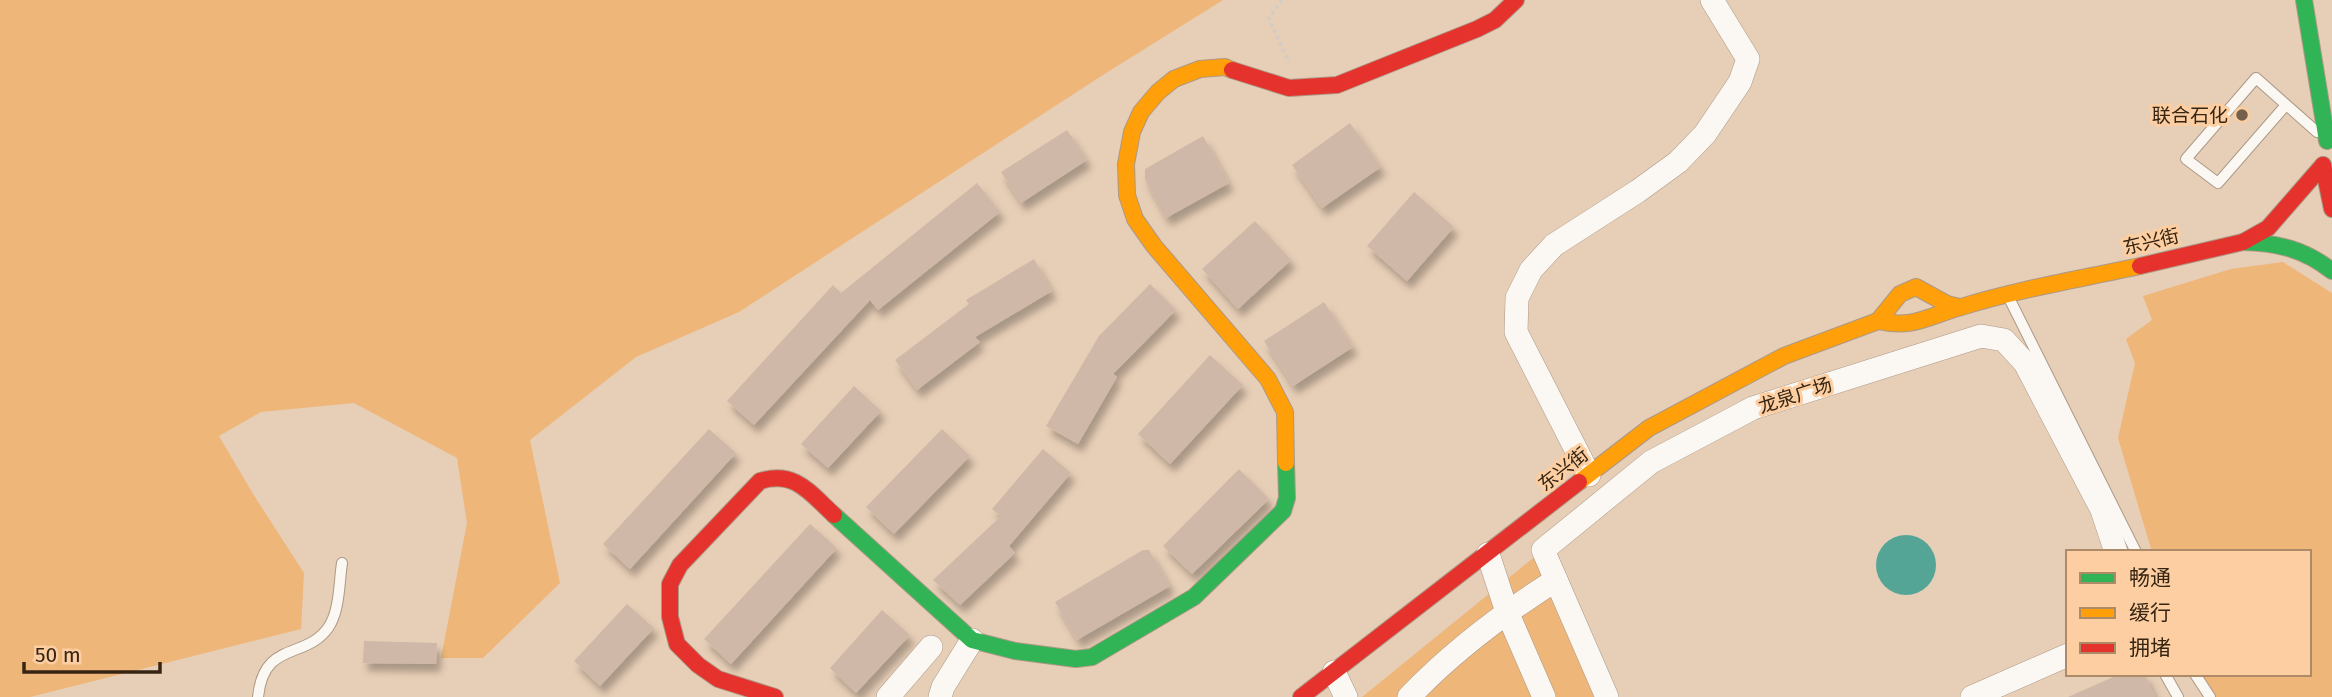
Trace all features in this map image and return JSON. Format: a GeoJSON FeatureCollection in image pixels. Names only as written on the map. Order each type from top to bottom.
{"type":"FeatureCollection","features":[{"type":"Feature","properties":{"kind":"street"},"geometry":{"type":"LineString","coordinates":[[775,697],[718,679],[698,665],[677,644],[670,617],[670,584],[680,565],[760,481],[775,475],[792,479],[804,488],[972,640],[1015,651],[1076,659],[1092,657],[1194,597],[1283,511],[1287,498],[1285,412],[1268,379],[1154,246],[1135,219],[1127,195],[1126,164],[1132,132],[1141,111],[1174,79],[1200,69],[1225,67],[1289,88],[1338,85],[1477,29],[1495,19],[1516,0]]}},
{"type":"Feature","properties":{"kind":"street"},"geometry":{"type":"LineString","coordinates":[[1589,475],[1516,332],[1517,298],[1531,270],[1554,246],[1678,162],[1705,134],[1740,82],[1748,59],[1712,0]]}},
{"type":"Feature","properties":{"kind":"street"},"geometry":{"type":"LineString","coordinates":[[2304,0],[2328,149],[2332,209]]}},
{"type":"Feature","properties":{"kind":"street","name":"东兴街"},"geometry":{"type":"LineString","coordinates":[[1301,697],[1649,428],[1731,384],[1784,356],[1878,321],[1908,326],[1959,307],[2243,242],[2269,229],[2328,149]]}},
{"type":"Feature","properties":{"kind":"street"},"geometry":{"type":"LineString","coordinates":[[2243,242],[2274,243],[2299,249],[2332,271]]}},
{"type":"Feature","properties":{"kind":"street"},"geometry":{"type":"LineString","coordinates":[[1878,321],[1900,293],[1916,287],[1951,307],[1959,307]]}},
{"type":"Feature","properties":{"kind":"street","name":"龙泉广场"},"geometry":{"type":"LineString","coordinates":[[1602,695],[1543,550],[1651,462],[1745,412],[1981,336],[2021,343],[2025,363],[2098,489],[2115,550]]}},
{"type":"Feature","properties":{"kind":"street"},"geometry":{"type":"LineString","coordinates":[[1731,384],[1745,412]]}},
{"type":"Feature","properties":{"kind":"street"},"geometry":{"type":"LineString","coordinates":[[1488,554],[1507,612],[1544,697]]}},
{"type":"Feature","properties":{"kind":"street"},"geometry":{"type":"LineString","coordinates":[[1409,697],[1442,664],[1507,612],[1556,580]]}},
{"type":"Feature","properties":{"kind":"street"},"geometry":{"type":"LineString","coordinates":[[940,697],[943,687],[972,640]]}},
{"type":"Feature","properties":{"kind":"street"},"geometry":{"type":"LineString","coordinates":[[888,697],[931,648]]}},
{"type":"Feature","properties":{"kind":"street"},"geometry":{"type":"LineString","coordinates":[[1972,697],[2066,656]]}},
{"type":"Feature","properties":{"kind":"street"},"geometry":{"type":"LineString","coordinates":[[1334,672],[1346,697]]}},
{"type":"Feature","properties":{"kind":"lane"},"geometry":{"type":"LineString","coordinates":[[2286,105],[2218,183],[2186,159],[2256,78],[2286,105],[2328,149]]}},
{"type":"Feature","properties":{"kind":"lane"},"geometry":{"type":"LineString","coordinates":[[2007,296],[2021,343]]}},
{"type":"Feature","properties":{"kind":"lane"},"geometry":{"type":"LineString","coordinates":[[2098,489],[2135,550]]}},
{"type":"Feature","properties":{"kind":"lane"},"geometry":{"type":"LineString","coordinates":[[258,697],[260,683],[267,667],[278,657],[317,639],[328,628],[334,616],[342,563]]}},
{"type":"Feature","properties":{"kind":"lane"},"geometry":{"type":"LineString","coordinates":[[1989,697],[2066,664]]}},
{"type":"Feature","properties":{"kind":"lane"},"geometry":{"type":"LineString","coordinates":[[2166,676],[2178,697]]}},
{"type":"Feature","properties":{"kind":"lane"},"geometry":{"type":"LineString","coordinates":[[2196,676],[2210,697]]}},
{"type":"Feature","properties":{"kind":"path"},"geometry":{"type":"LineString","coordinates":[[1282,0],[1269,18],[1288,62],[1294,69]]}},
{"type":"Feature","properties":{"kind":"shaded area"},"geometry":{"type":"Polygon","coordinates":[[[0,0],[1223,0],[739,312],[636,357],[530,440],[560,583],[483,658],[441,658],[467,523],[457,458],[354,403],[261,412],[219,436],[304,573],[301,629],[30,697],[0,697],[0,0]]]}},
{"type":"Feature","properties":{"kind":"shaded area"},"geometry":{"type":"Polygon","coordinates":[[[2283,262],[2332,293],[2332,697],[2203,697],[2196,676],[2311,676],[2311,550],[2151,550],[2118,438],[2135,363],[2126,339],[2152,320],[2143,296],[2231,269],[2283,262]]]}},
{"type":"Feature","properties":{"kind":"shaded area"},"geometry":{"type":"Polygon","coordinates":[[[1543,550],[1607,697],[1362,697],[1543,550]]]}},
{"type":"Feature","properties":{"kind":"water"},"geometry":{"type":"Polygon","coordinates":[[[1900,535],[1912,535],[1928,543],[1934,553],[1934,577],[1928,587],[1912,595],[1900,595],[1884,587],[1876,571],[1876,559],[1884,543],[1900,535]]]}},
{"type":"Feature","properties":{"kind":"building"},"geometry":{"type":"Polygon","coordinates":[[[1350,123],[1381,167],[1322,208],[1292,165],[1350,123]]]}},
{"type":"Feature","properties":{"kind":"building"},"geometry":{"type":"Polygon","coordinates":[[[1067,130],[1087,160],[1021,203],[1001,172],[1067,130]]]}},
{"type":"Feature","properties":{"kind":"building"},"geometry":{"type":"Polygon","coordinates":[[[1203,136],[1229,183],[1166,218],[1145,179],[1145,169],[1203,136]]]}},
{"type":"Feature","properties":{"kind":"building"},"geometry":{"type":"Polygon","coordinates":[[[977,183],[1000,212],[878,310],[870,300],[754,425],[727,401],[833,285],[841,293],[977,183]]]}},
{"type":"Feature","properties":{"kind":"building"},"geometry":{"type":"Polygon","coordinates":[[[1414,192],[1454,227],[1407,281],[1367,246],[1414,192]]]}},
{"type":"Feature","properties":{"kind":"building"},"geometry":{"type":"Polygon","coordinates":[[[1255,221],[1291,260],[1238,309],[1202,269],[1255,221]]]}},
{"type":"Feature","properties":{"kind":"building"},"geometry":{"type":"Polygon","coordinates":[[[1034,259],[1052,291],[975,337],[980,342],[917,390],[895,360],[969,304],[966,300],[1034,259]]]}},
{"type":"Feature","properties":{"kind":"building"},"geometry":{"type":"Polygon","coordinates":[[[1150,284],[1176,310],[1113,374],[1117,377],[1078,444],[1046,426],[1099,336],[1150,284]]]}},
{"type":"Feature","properties":{"kind":"building"},"geometry":{"type":"Polygon","coordinates":[[[1324,302],[1353,347],[1293,386],[1264,341],[1324,302]]]}},
{"type":"Feature","properties":{"kind":"building"},"geometry":{"type":"Polygon","coordinates":[[[1210,355],[1243,385],[1170,464],[1138,434],[1210,355]]]}},
{"type":"Feature","properties":{"kind":"building"},"geometry":{"type":"Polygon","coordinates":[[[854,386],[881,411],[828,468],[801,444],[854,386]]]}},
{"type":"Feature","properties":{"kind":"building"},"geometry":{"type":"Polygon","coordinates":[[[709,429],[736,453],[630,569],[603,544],[709,429]]]}},
{"type":"Feature","properties":{"kind":"building"},"geometry":{"type":"Polygon","coordinates":[[[942,429],[970,456],[894,534],[866,507],[942,429]]]}},
{"type":"Feature","properties":{"kind":"building"},"geometry":{"type":"Polygon","coordinates":[[[1043,449],[1071,473],[1009,546],[1015,553],[960,605],[933,580],[1001,516],[992,509],[1043,449]]]}},
{"type":"Feature","properties":{"kind":"building"},"geometry":{"type":"Polygon","coordinates":[[[1239,469],[1268,498],[1267,501],[1192,574],[1163,546],[1239,469]]]}},
{"type":"Feature","properties":{"kind":"building"},"geometry":{"type":"Polygon","coordinates":[[[810,524],[837,548],[731,664],[704,639],[810,524]]]}},
{"type":"Feature","properties":{"kind":"building"},"geometry":{"type":"Polygon","coordinates":[[[1143,550],[1149,550],[1170,586],[1077,640],[1055,602],[1143,550]]]}},
{"type":"Feature","properties":{"kind":"building"},"geometry":{"type":"Polygon","coordinates":[[[627,604],[654,628],[600,686],[574,661],[627,604]]]}},
{"type":"Feature","properties":{"kind":"building"},"geometry":{"type":"Polygon","coordinates":[[[882,610],[910,635],[856,693],[830,668],[882,610]]]}},
{"type":"Feature","properties":{"kind":"building"},"geometry":{"type":"Polygon","coordinates":[[[364,641],[437,643],[436,664],[363,663],[364,641]]]}},
{"type":"Feature","properties":{"kind":"building"},"geometry":{"type":"Polygon","coordinates":[[[2115,676],[2146,676],[2155,697],[2068,697],[2115,676]]]}},
{"type":"Feature","properties":{"kind":"traffic: fast"},"geometry":{"type":"LineString","coordinates":[[2304,0],[2327,141]]}},
{"type":"Feature","properties":{"kind":"traffic: fast"},"geometry":{"type":"LineString","coordinates":[[2243,242],[2268,244],[2301,252],[2332,271]]}},
{"type":"Feature","properties":{"kind":"traffic: fast"},"geometry":{"type":"LineString","coordinates":[[834,515],[972,640],[1015,651],[1076,659],[1092,657],[1194,597],[1283,511],[1287,498],[1286,463]]}},
{"type":"Feature","properties":{"kind":"traffic: slow"},"geometry":{"type":"LineString","coordinates":[[1232,70],[1225,67],[1200,69],[1174,79],[1158,92],[1141,112],[1132,132],[1126,164],[1127,195],[1135,219],[1154,246],[1268,379],[1285,412],[1286,463]]}},
{"type":"Feature","properties":{"kind":"traffic: slow"},"geometry":{"type":"LineString","coordinates":[[1878,321],[1902,323],[1921,320],[2005,295],[2140,266]]}},
{"type":"Feature","properties":{"kind":"traffic: slow"},"geometry":{"type":"LineString","coordinates":[[1878,321],[1900,294],[1916,287],[1947,304],[1959,307]]}},
{"type":"Feature","properties":{"kind":"traffic: slow"},"geometry":{"type":"LineString","coordinates":[[1579,482],[1649,428],[1784,356],[1878,321]]}},
{"type":"Feature","properties":{"kind":"traffic: jam"},"geometry":{"type":"LineString","coordinates":[[1232,70],[1289,88],[1337,85],[1477,29],[1495,20],[1516,0]]}},
{"type":"Feature","properties":{"kind":"traffic: jam"},"geometry":{"type":"LineString","coordinates":[[2323,165],[2332,209]]}},
{"type":"Feature","properties":{"kind":"traffic: jam"},"geometry":{"type":"LineString","coordinates":[[2140,266],[2243,242],[2268,228],[2323,165]]}},
{"type":"Feature","properties":{"kind":"traffic: jam"},"geometry":{"type":"LineString","coordinates":[[775,697],[718,679],[698,665],[677,644],[670,617],[670,584],[680,565],[760,481],[772,478],[792,481],[809,492],[834,515]]}},
{"type":"Feature","properties":{"kind":"traffic: jam"},"geometry":{"type":"LineString","coordinates":[[1301,697],[1579,482]]}},
{"type":"Feature","properties":{"kind":"place","name":"联合石化"},"geometry":{"type":"Point","coordinates":[2242,115]}}]}
